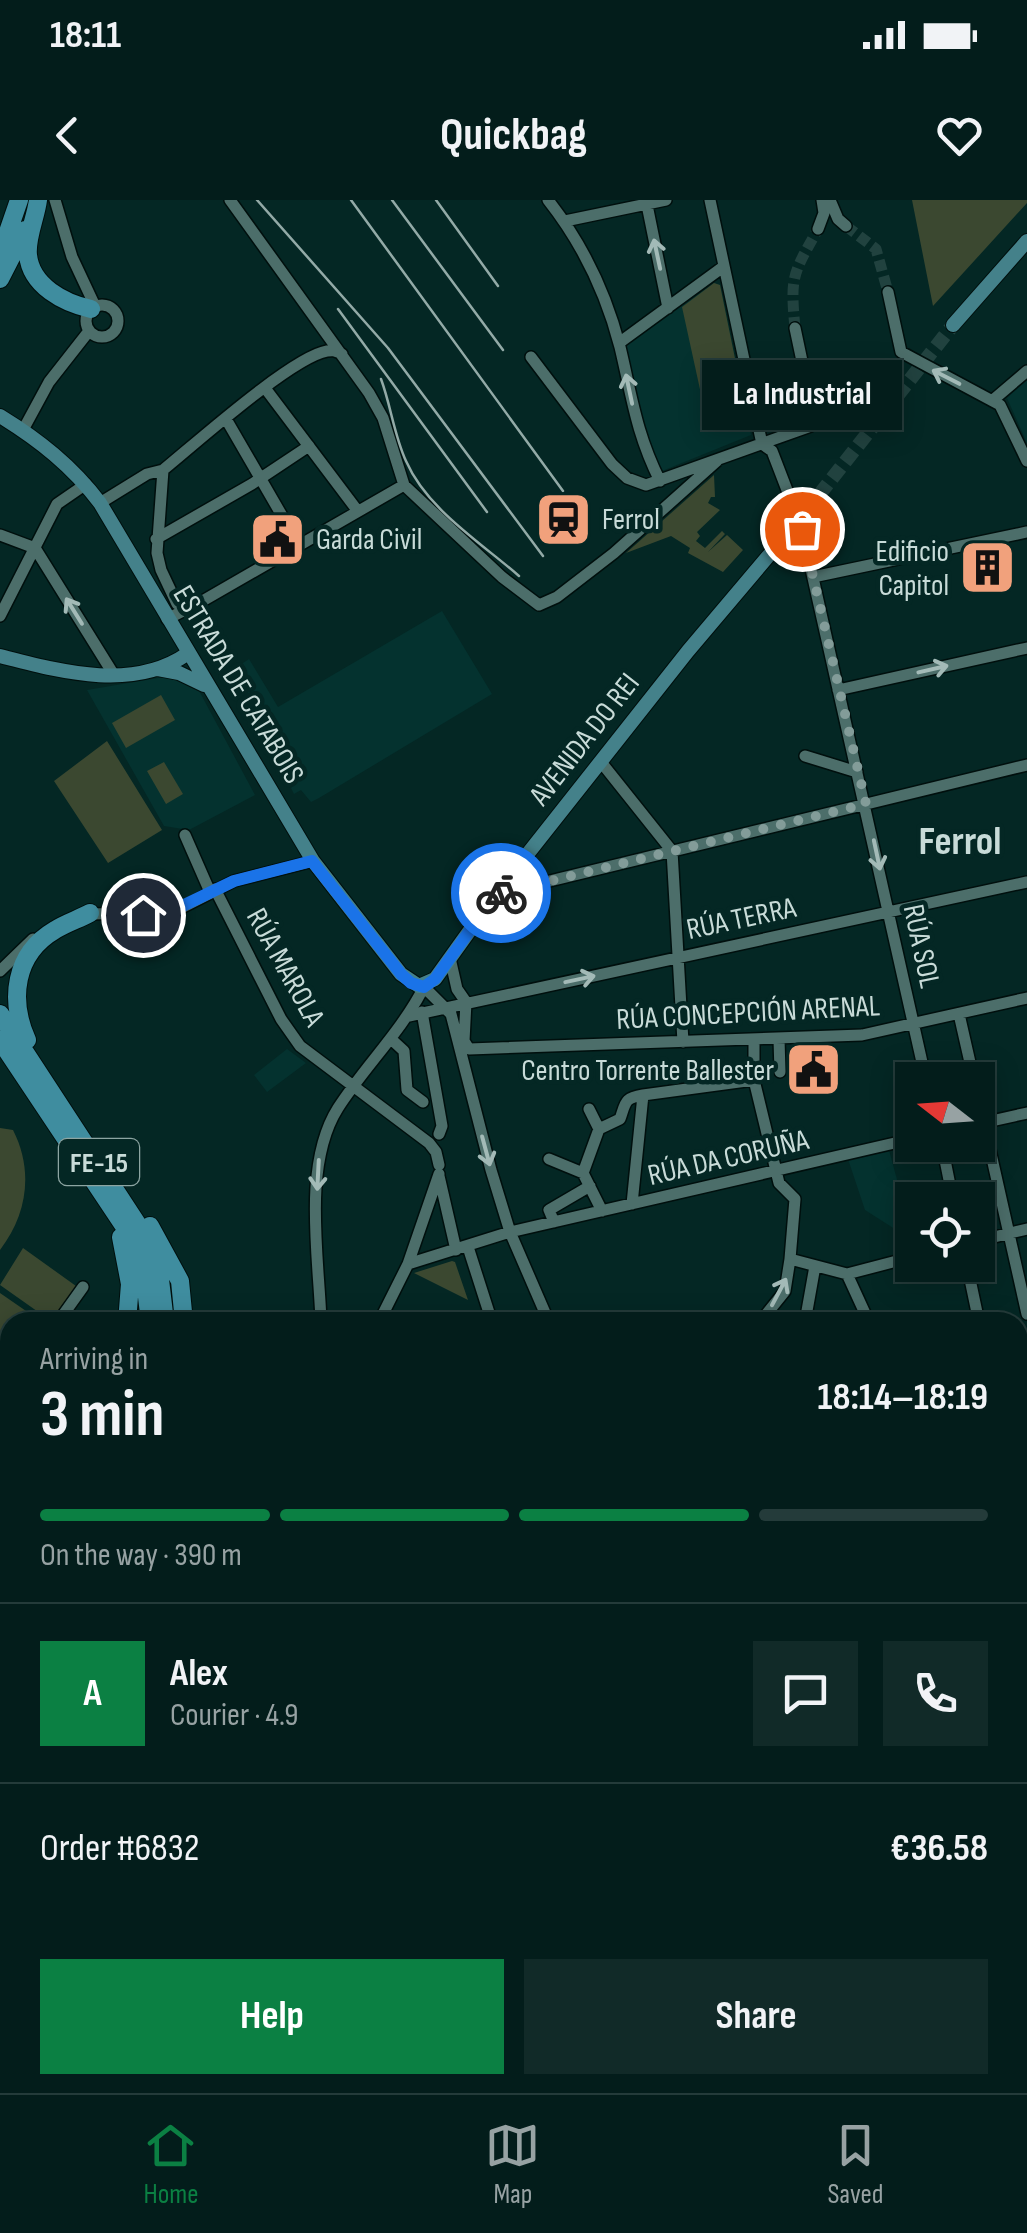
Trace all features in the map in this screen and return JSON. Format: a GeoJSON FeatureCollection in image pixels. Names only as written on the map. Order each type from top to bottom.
{"type":"FeatureCollection","features":[{"type":"Feature","properties":{"kind":"highway"},"geometry":{"type":"LineString","coordinates":[[0,243],[16,200]]}},
{"type":"Feature","properties":{"kind":"highway"},"geometry":{"type":"LineString","coordinates":[[0,254],[16,200]]}},
{"type":"Feature","properties":{"kind":"highway"},"geometry":{"type":"LineString","coordinates":[[0,279],[20,244],[35,200]]}},
{"type":"Feature","properties":{"kind":"highway"},"geometry":{"type":"LineString","coordinates":[[35,200],[29,241],[32,267],[46,288],[93,308]]}},
{"type":"Feature","properties":{"kind":"highway"},"geometry":{"type":"LineString","coordinates":[[34,1064],[16,1006],[18,980],[36,946],[56,928],[90,913]]}},
{"type":"Feature","properties":{"kind":"highway","name":"FE-15"},"geometry":{"type":"LineString","coordinates":[[0,1014],[34,1064],[132,1238],[144,1272],[149,1312]]}},
{"type":"Feature","properties":{"kind":"highway","name":"FE-15"},"geometry":{"type":"LineString","coordinates":[[0,1040],[145,1236],[159,1271],[164,1312]]}},
{"type":"Feature","properties":{"kind":"highway"},"geometry":{"type":"LineString","coordinates":[[84,1153],[127,1259],[128,1312]]}},
{"type":"Feature","properties":{"kind":"highway"},"geometry":{"type":"LineString","coordinates":[[84,1153],[106,1165],[171,1261],[180,1281],[183,1312]]}},
{"type":"Feature","properties":{"kind":"main road"},"geometry":{"type":"LineString","coordinates":[[954,325],[1027,241]]}},
{"type":"Feature","properties":{"kind":"main road","name":"ESTRADA DE CATABOIS"},"geometry":{"type":"LineString","coordinates":[[0,416],[51,451],[86,484],[312,861],[401,974],[424,987]]}},
{"type":"Feature","properties":{"kind":"main road"},"geometry":{"type":"LineString","coordinates":[[728,602],[744,595],[797,529]]}},
{"type":"Feature","properties":{"kind":"main road","name":"AVENIDA DO REI"},"geometry":{"type":"LineString","coordinates":[[424,987],[435,979],[496,894],[728,602],[797,529]]}},
{"type":"Feature","properties":{"kind":"main road"},"geometry":{"type":"LineString","coordinates":[[782,551],[792,548],[808,555]]}},
{"type":"Feature","properties":{"kind":"main road"},"geometry":{"type":"LineString","coordinates":[[0,656],[86,676],[153,669],[190,659]]}},
{"type":"Feature","properties":{"kind":"main road"},"geometry":{"type":"LineString","coordinates":[[180,673],[190,659]]}},
{"type":"Feature","properties":{"kind":"main road"},"geometry":{"type":"LineString","coordinates":[[153,669],[180,673],[207,686]]}},
{"type":"Feature","properties":{"kind":"street"},"geometry":{"type":"LineString","coordinates":[[55,200],[93,308]]}},
{"type":"Feature","properties":{"kind":"street"},"geometry":{"type":"LineString","coordinates":[[230,200],[342,354],[382,418],[404,485],[502,577],[539,605],[557,597],[614,553],[718,460]]}},
{"type":"Feature","properties":{"kind":"street"},"geometry":{"type":"LineString","coordinates":[[548,200],[591,266],[619,342],[642,447],[660,481]]}},
{"type":"Feature","properties":{"kind":"street"},"geometry":{"type":"LineString","coordinates":[[594,200],[597,214]]}},
{"type":"Feature","properties":{"kind":"street"},"geometry":{"type":"LineString","coordinates":[[564,221],[666,200]]}},
{"type":"Feature","properties":{"kind":"street","name":"RÚA SOL"},"geometry":{"type":"LineString","coordinates":[[710,200],[723,268],[770,445],[808,555],[922,1062]]}},
{"type":"Feature","properties":{"kind":"street"},"geometry":{"type":"LineString","coordinates":[[818,229],[824,213],[822,200]]}},
{"type":"Feature","properties":{"kind":"street"},"geometry":{"type":"LineString","coordinates":[[830,200],[838,219],[846,226]]}},
{"type":"Feature","properties":{"kind":"street"},"geometry":{"type":"LineString","coordinates":[[646,202],[668,308]]}},
{"type":"Feature","properties":{"kind":"street"},"geometry":{"type":"LineString","coordinates":[[619,342],[723,268]]}},
{"type":"Feature","properties":{"kind":"street"},"geometry":{"type":"LineString","coordinates":[[888,292],[901,352],[993,400],[1006,414],[1027,461]]}},
{"type":"Feature","properties":{"kind":"street"},"geometry":{"type":"LineString","coordinates":[[106,305],[115,312],[117,328],[104,338],[88,331],[85,322],[93,308],[106,305]]}},
{"type":"Feature","properties":{"kind":"street"},"geometry":{"type":"LineString","coordinates":[[531,357],[612,464],[636,484],[660,481],[770,445],[813,424],[795,328]]}},
{"type":"Feature","properties":{"kind":"street"},"geometry":{"type":"LineString","coordinates":[[23,430],[49,382],[88,331]]}},
{"type":"Feature","properties":{"kind":"street"},"geometry":{"type":"LineString","coordinates":[[100,504],[147,474],[162,470],[265,388],[323,352],[333,350],[342,354]]}},
{"type":"Feature","properties":{"kind":"street"},"geometry":{"type":"LineString","coordinates":[[993,400],[1027,371]]}},
{"type":"Feature","properties":{"kind":"street"},"geometry":{"type":"LineString","coordinates":[[265,388],[357,510]]}},
{"type":"Feature","properties":{"kind":"street"},"geometry":{"type":"LineString","coordinates":[[226,419],[300,545]]}},
{"type":"Feature","properties":{"kind":"street"},"geometry":{"type":"LineString","coordinates":[[156,539],[309,446]]}},
{"type":"Feature","properties":{"kind":"street"},"geometry":{"type":"LineString","coordinates":[[162,470],[156,539],[160,570],[177,604]]}},
{"type":"Feature","properties":{"kind":"street"},"geometry":{"type":"LineString","coordinates":[[660,481],[672,483],[676,494]]}},
{"type":"Feature","properties":{"kind":"street"},"geometry":{"type":"LineString","coordinates":[[0,616],[58,504],[86,484]]}},
{"type":"Feature","properties":{"kind":"street"},"geometry":{"type":"LineString","coordinates":[[167,619],[200,604],[404,485]]}},
{"type":"Feature","properties":{"kind":"street"},"geometry":{"type":"LineString","coordinates":[[813,576],[1027,532]]}},
{"type":"Feature","properties":{"kind":"street"},"geometry":{"type":"LineString","coordinates":[[0,535],[34,548],[114,675]]}},
{"type":"Feature","properties":{"kind":"street"},"geometry":{"type":"LineString","coordinates":[[155,597],[177,604],[200,604]]}},
{"type":"Feature","properties":{"kind":"street"},"geometry":{"type":"LineString","coordinates":[[838,690],[1027,648]]}},
{"type":"Feature","properties":{"kind":"street"},"geometry":{"type":"LineString","coordinates":[[805,756],[857,772]]}},
{"type":"Feature","properties":{"kind":"street"},"geometry":{"type":"LineString","coordinates":[[601,762],[672,850],[684,1042]]}},
{"type":"Feature","properties":{"kind":"street"},"geometry":{"type":"LineString","coordinates":[[496,894],[1027,765]]}},
{"type":"Feature","properties":{"kind":"street","name":"RÚA MAROLA"},"geometry":{"type":"LineString","coordinates":[[185,835],[281,1019],[300,1046],[432,1139]]}},
{"type":"Feature","properties":{"kind":"street"},"geometry":{"type":"LineString","coordinates":[[0,971],[46,927],[68,916],[160,913],[183,907],[213,891],[312,861]]}},
{"type":"Feature","properties":{"kind":"street","name":"RÚA TERRA"},"geometry":{"type":"LineString","coordinates":[[409,1016],[1027,882]]}},
{"type":"Feature","properties":{"kind":"street"},"geometry":{"type":"LineString","coordinates":[[450,958],[458,990],[466,1002],[465,1053]]}},
{"type":"Feature","properties":{"kind":"street"},"geometry":{"type":"LineString","coordinates":[[321,1312],[317,1168],[327,1130],[354,1087],[409,1016],[424,987],[442,982],[458,990]]}},
{"type":"Feature","properties":{"kind":"street"},"geometry":{"type":"LineString","coordinates":[[424,987],[451,1014],[465,1053],[510,1232],[545,1312]]}},
{"type":"Feature","properties":{"kind":"street","name":"RÚA CONCEPCIÓN ARENAL"},"geometry":{"type":"LineString","coordinates":[[465,1053],[862,1035],[1027,998]]}},
{"type":"Feature","properties":{"kind":"street"},"geometry":{"type":"LineString","coordinates":[[422,1012],[442,1126],[432,1139],[481,1312]]}},
{"type":"Feature","properties":{"kind":"street"},"geometry":{"type":"LineString","coordinates":[[959,1014],[970,1062]]}},
{"type":"Feature","properties":{"kind":"street"},"geometry":{"type":"LineString","coordinates":[[391,1039],[404,1051],[407,1090],[423,1102]]}},
{"type":"Feature","properties":{"kind":"street"},"geometry":{"type":"LineString","coordinates":[[779,1039],[780,1072]]}},
{"type":"Feature","properties":{"kind":"street"},"geometry":{"type":"LineString","coordinates":[[754,1040],[754,1080],[779,1183],[795,1199],[786,1290],[768,1312]]}},
{"type":"Feature","properties":{"kind":"street"},"geometry":{"type":"LineString","coordinates":[[583,1173],[599,1129],[620,1119],[628,1098],[754,1080]]}},
{"type":"Feature","properties":{"kind":"street"},"geometry":{"type":"LineString","coordinates":[[632,1204],[644,1095]]}},
{"type":"Feature","properties":{"kind":"street"},"geometry":{"type":"LineString","coordinates":[[589,1109],[599,1129]]}},
{"type":"Feature","properties":{"kind":"street"},"geometry":{"type":"LineString","coordinates":[[995,1120],[1027,1113]]}},
{"type":"Feature","properties":{"kind":"street","name":"RÚA DA CORUÑA"},"geometry":{"type":"LineString","coordinates":[[408,1264],[510,1232],[895,1143]]}},
{"type":"Feature","properties":{"kind":"street"},"geometry":{"type":"LineString","coordinates":[[549,1159],[583,1173],[602,1211]]}},
{"type":"Feature","properties":{"kind":"street"},"geometry":{"type":"LineString","coordinates":[[990,1162],[1027,1312]]}},
{"type":"Feature","properties":{"kind":"street"},"geometry":{"type":"LineString","coordinates":[[384,1312],[408,1264],[439,1169]]}},
{"type":"Feature","properties":{"kind":"street"},"geometry":{"type":"LineString","coordinates":[[554,1222],[549,1210],[590,1186]]}},
{"type":"Feature","properties":{"kind":"street"},"geometry":{"type":"LineString","coordinates":[[995,1236],[1027,1229]]}},
{"type":"Feature","properties":{"kind":"street"},"geometry":{"type":"LineString","coordinates":[[462,1249],[488,1312]]}},
{"type":"Feature","properties":{"kind":"street"},"geometry":{"type":"LineString","coordinates":[[790,1259],[846,1274],[895,1261]]}},
{"type":"Feature","properties":{"kind":"street"},"geometry":{"type":"LineString","coordinates":[[808,1312],[815,1266]]}},
{"type":"Feature","properties":{"kind":"street"},"geometry":{"type":"LineString","coordinates":[[846,1274],[864,1312]]}},
{"type":"Feature","properties":{"kind":"street"},"geometry":{"type":"LineString","coordinates":[[971,1282],[977,1312]]}},
{"type":"Feature","properties":{"kind":"street"},"geometry":{"type":"LineString","coordinates":[[65,1312],[83,1288]]}},
{"type":"Feature","properties":{"kind":"shaded area"},"geometry":{"type":"Polygon","coordinates":[[[714,283],[720,285],[751,435],[662,471],[647,444],[624,347],[714,283]]]}},
{"type":"Feature","properties":{"kind":"shaded area"},"geometry":{"type":"Polygon","coordinates":[[[1027,380],[1027,443],[1007,398],[1027,380]]]}},
{"type":"Feature","properties":{"kind":"shaded area"},"geometry":{"type":"Polygon","coordinates":[[[442,611],[492,694],[319,798],[311,802],[301,790],[294,794],[291,788],[296,782],[231,671],[249,659],[278,707],[442,611]]]}},
{"type":"Feature","properties":{"kind":"shaded area"},"geometry":{"type":"Polygon","coordinates":[[[170,676],[197,687],[255,795],[189,830],[164,826],[87,690],[170,676]]]}},
{"type":"Feature","properties":{"kind":"shaded area"},"geometry":{"type":"Polygon","coordinates":[[[287,1049],[306,1063],[267,1092],[254,1075],[287,1049]]]}},
{"type":"Feature","properties":{"kind":"shaded area"},"geometry":{"type":"Polygon","coordinates":[[[889,1150],[898,1182],[895,1229],[865,1210],[848,1159],[889,1150]]]}},
{"type":"Feature","properties":{"kind":"green space"},"geometry":{"type":"Polygon","coordinates":[[[912,200],[1027,200],[1027,203],[933,306],[912,200]]]}},
{"type":"Feature","properties":{"kind":"green space"},"geometry":{"type":"Polygon","coordinates":[[[714,283],[720,285],[740,383],[701,394],[682,307],[714,283]]]}},
{"type":"Feature","properties":{"kind":"green space"},"geometry":{"type":"Polygon","coordinates":[[[714,475],[715,497],[708,503],[720,510],[697,532],[700,536],[696,541],[705,548],[722,531],[725,534],[708,552],[727,535],[743,550],[723,572],[688,553],[690,548],[671,536],[626,553],[714,475]]]}},
{"type":"Feature","properties":{"kind":"green space"},"geometry":{"type":"Polygon","coordinates":[[[161,695],[175,720],[126,748],[112,723],[161,695]]]}},
{"type":"Feature","properties":{"kind":"green space"},"geometry":{"type":"Polygon","coordinates":[[[107,741],[162,830],[108,863],[54,781],[107,741]]]}},
{"type":"Feature","properties":{"kind":"green space"},"geometry":{"type":"Polygon","coordinates":[[[164,762],[183,794],[166,804],[147,771],[164,762]]]}},
{"type":"Feature","properties":{"kind":"green space"},"geometry":{"type":"Polygon","coordinates":[[[0,1128],[13,1130],[20,1145],[25,1177],[22,1207],[0,1250],[0,1128]]]}},
{"type":"Feature","properties":{"kind":"green space"},"geometry":{"type":"Polygon","coordinates":[[[23,1248],[76,1286],[57,1312],[38,1312],[0,1285],[23,1248]]]}},
{"type":"Feature","properties":{"kind":"green space"},"geometry":{"type":"Polygon","coordinates":[[[455,1262],[468,1300],[414,1273],[455,1262]]]}},
{"type":"Feature","properties":{"kind":"green space"},"geometry":{"type":"Polygon","coordinates":[[[0,1293],[28,1312],[0,1312],[0,1293]]]}},
{"type":"Feature","properties":{"kind":"tunnel"},"geometry":{"type":"LineString","coordinates":[[846,226],[876,249],[888,292]]}},
{"type":"Feature","properties":{"kind":"tunnel"},"geometry":{"type":"LineString","coordinates":[[795,328],[795,276],[818,229]]}},
{"type":"Feature","properties":{"kind":"tunnel"},"geometry":{"type":"LineString","coordinates":[[793,528],[953,325]]}},
{"type":"Feature","properties":{"kind":"railway"},"geometry":{"type":"LineString","coordinates":[[257,200],[388,348],[543,556]]}},
{"type":"Feature","properties":{"kind":"railway"},"geometry":{"type":"LineString","coordinates":[[351,200],[563,491]]}},
{"type":"Feature","properties":{"kind":"railway"},"geometry":{"type":"LineString","coordinates":[[392,200],[503,350]]}},
{"type":"Feature","properties":{"kind":"railway"},"geometry":{"type":"LineString","coordinates":[[436,200],[498,286]]}},
{"type":"Feature","properties":{"kind":"railway"},"geometry":{"type":"LineString","coordinates":[[338,309],[487,512]]}},
{"type":"Feature","properties":{"kind":"railway"},"geometry":{"type":"LineString","coordinates":[[381,379],[402,451],[415,478],[441,510],[519,576]]}},
{"type":"Feature","properties":{"kind":"way so far"},"geometry":{"type":"LineString","coordinates":[[501,893],[866,804],[802,529]]}},
{"type":"Feature","properties":{"kind":"place","name":"Ferrol"},"geometry":{"type":"Point","coordinates":[563,519]}},
{"type":"Feature","properties":{"kind":"place","name":"La Industrial"},"geometry":{"type":"Point","coordinates":[802,529]}},
{"type":"Feature","properties":{"kind":"place","name":"Garda Civil"},"geometry":{"type":"Point","coordinates":[277,539]}},
{"type":"Feature","properties":{"kind":"place","name":"Edificio Capitol"},"geometry":{"type":"Point","coordinates":[988,568]}},
{"type":"Feature","properties":{"kind":"place","name":"Centro Torrente Ballester"},"geometry":{"type":"Point","coordinates":[813,1070]}},
{"type":"Feature","properties":{"kind":"district","name":"Ferrol"},"geometry":{"type":"Point","coordinates":[960,840]}},
{"type":"Feature","properties":{"kind":"route"},"geometry":{"type":"LineString","coordinates":[[143,915],[174,910],[234,881],[312,861],[401,974],[424,987],[435,979],[496,894],[501,893]]}}]}
